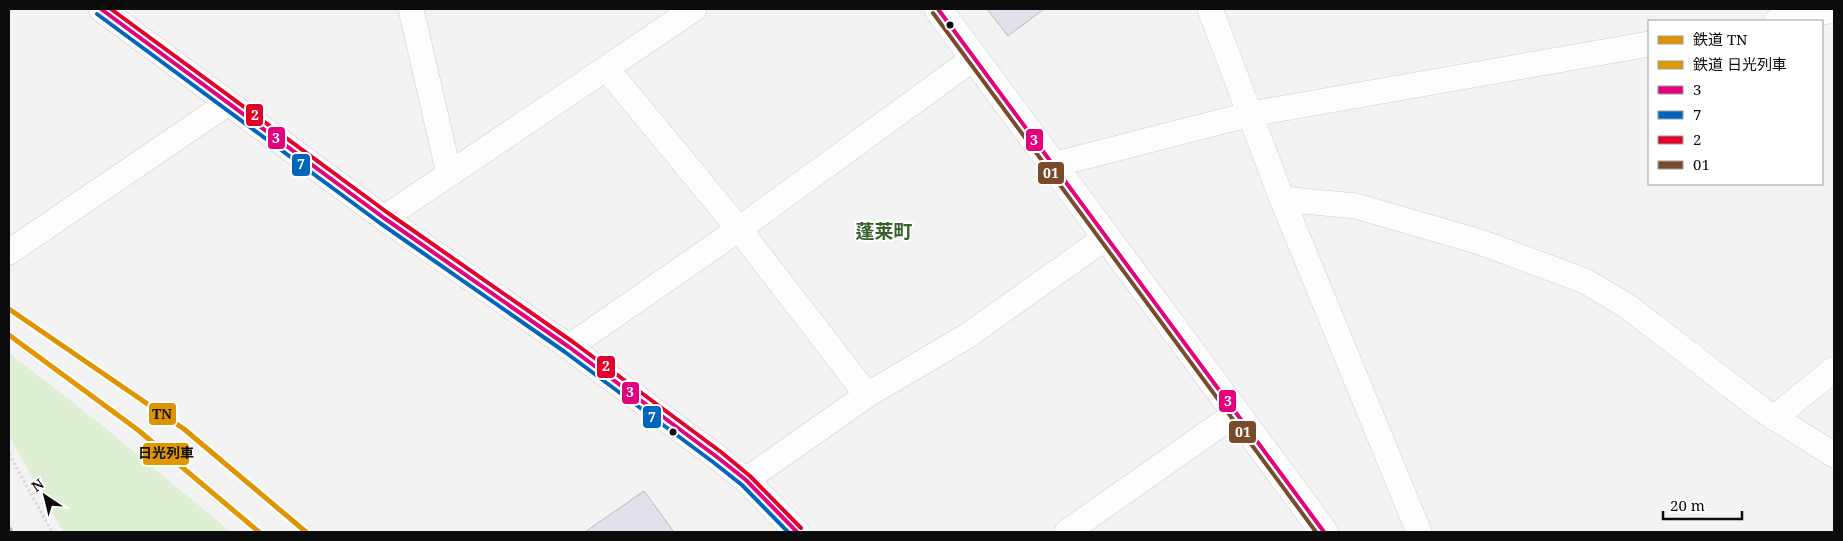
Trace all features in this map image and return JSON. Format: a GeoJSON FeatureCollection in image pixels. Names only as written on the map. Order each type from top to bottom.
{"type":"FeatureCollection","features":[{"type":"Feature","properties":{"kind":"highway"},"geometry":{"type":"LineString","coordinates":[[938,9],[1105,238],[1324,532]]}},
{"type":"Feature","properties":{"kind":"street"},"geometry":{"type":"LineString","coordinates":[[101,9],[384,218],[569,346],[746,480],[797,532]]}},
{"type":"Feature","properties":{"kind":"street"},"geometry":{"type":"LineString","coordinates":[[411,9],[449,174]]}},
{"type":"Feature","properties":{"kind":"street"},"geometry":{"type":"LineString","coordinates":[[384,218],[694,9]]}},
{"type":"Feature","properties":{"kind":"street"},"geometry":{"type":"LineString","coordinates":[[1210,9],[1282,199],[1419,532]]}},
{"type":"Feature","properties":{"kind":"street"},"geometry":{"type":"LineString","coordinates":[[1782,20],[1834,10]]}},
{"type":"Feature","properties":{"kind":"street"},"geometry":{"type":"LineString","coordinates":[[1052,165],[1251,114],[1511,70],[1648,44]]}},
{"type":"Feature","properties":{"kind":"street"},"geometry":{"type":"LineString","coordinates":[[569,346],[739,229],[974,58]]}},
{"type":"Feature","properties":{"kind":"street"},"geometry":{"type":"LineString","coordinates":[[606,68],[739,229],[867,395]]}},
{"type":"Feature","properties":{"kind":"street"},"geometry":{"type":"LineString","coordinates":[[9,252],[228,103]]}},
{"type":"Feature","properties":{"kind":"street"},"geometry":{"type":"LineString","coordinates":[[1282,199],[1356,206],[1480,242],[1585,281],[1626,306],[1774,418],[1834,455]]}},
{"type":"Feature","properties":{"kind":"street"},"geometry":{"type":"LineString","coordinates":[[746,480],[867,395],[967,336],[1105,238]]}},
{"type":"Feature","properties":{"kind":"street"},"geometry":{"type":"LineString","coordinates":[[1774,418],[1834,368]]}},
{"type":"Feature","properties":{"kind":"street"},"geometry":{"type":"LineString","coordinates":[[1067,532],[1235,414]]}},
{"type":"Feature","properties":{"kind":"path"},"geometry":{"type":"LineString","coordinates":[[9,454],[52,532]]}},
{"type":"Feature","properties":{"kind":"green space"},"geometry":{"type":"Polygon","coordinates":[[[9,353],[98,422],[231,532],[63,532],[9,436],[9,353]]]}},
{"type":"Feature","properties":{"kind":"building"},"geometry":{"type":"Polygon","coordinates":[[[987,9],[1044,9],[1008,36],[987,9]]]}},
{"type":"Feature","properties":{"kind":"building"},"geometry":{"type":"Polygon","coordinates":[[[644,491],[674,532],[585,532],[644,491]]]}},
{"type":"Feature","properties":{"kind":"rail line","name":"TN"},"geometry":{"type":"LineString","coordinates":[[9,309],[184,429],[306,532]]}},
{"type":"Feature","properties":{"kind":"rail line","name":"日光列車"},"geometry":{"type":"LineString","coordinates":[[9,335],[138,430],[259,532]]}},
{"type":"Feature","properties":{"kind":"transit line","name":"3"},"geometry":{"type":"LineString","coordinates":[[101,9],[384,218],[569,347],[717,457],[746,480],[797,532]]}},
{"type":"Feature","properties":{"kind":"transit line","name":"2"},"geometry":{"type":"LineString","coordinates":[[111,9],[388,213],[573,342],[721,452],[750,476],[801,528]]}},
{"type":"Feature","properties":{"kind":"transit line","name":"3"},"geometry":{"type":"LineString","coordinates":[[938,9],[1324,532]]}},
{"type":"Feature","properties":{"kind":"transit line","name":"01"},"geometry":{"type":"LineString","coordinates":[[933,13],[1316,532]]}},
{"type":"Feature","properties":{"kind":"transit line","name":"7"},"geometry":{"type":"LineString","coordinates":[[97,14],[380,223],[565,352],[713,462],[742,485],[788,532]]}},
{"type":"Feature","properties":{"kind":"district","name":"蓬莱町"},"geometry":{"type":"Point","coordinates":[884,231]}}]}
